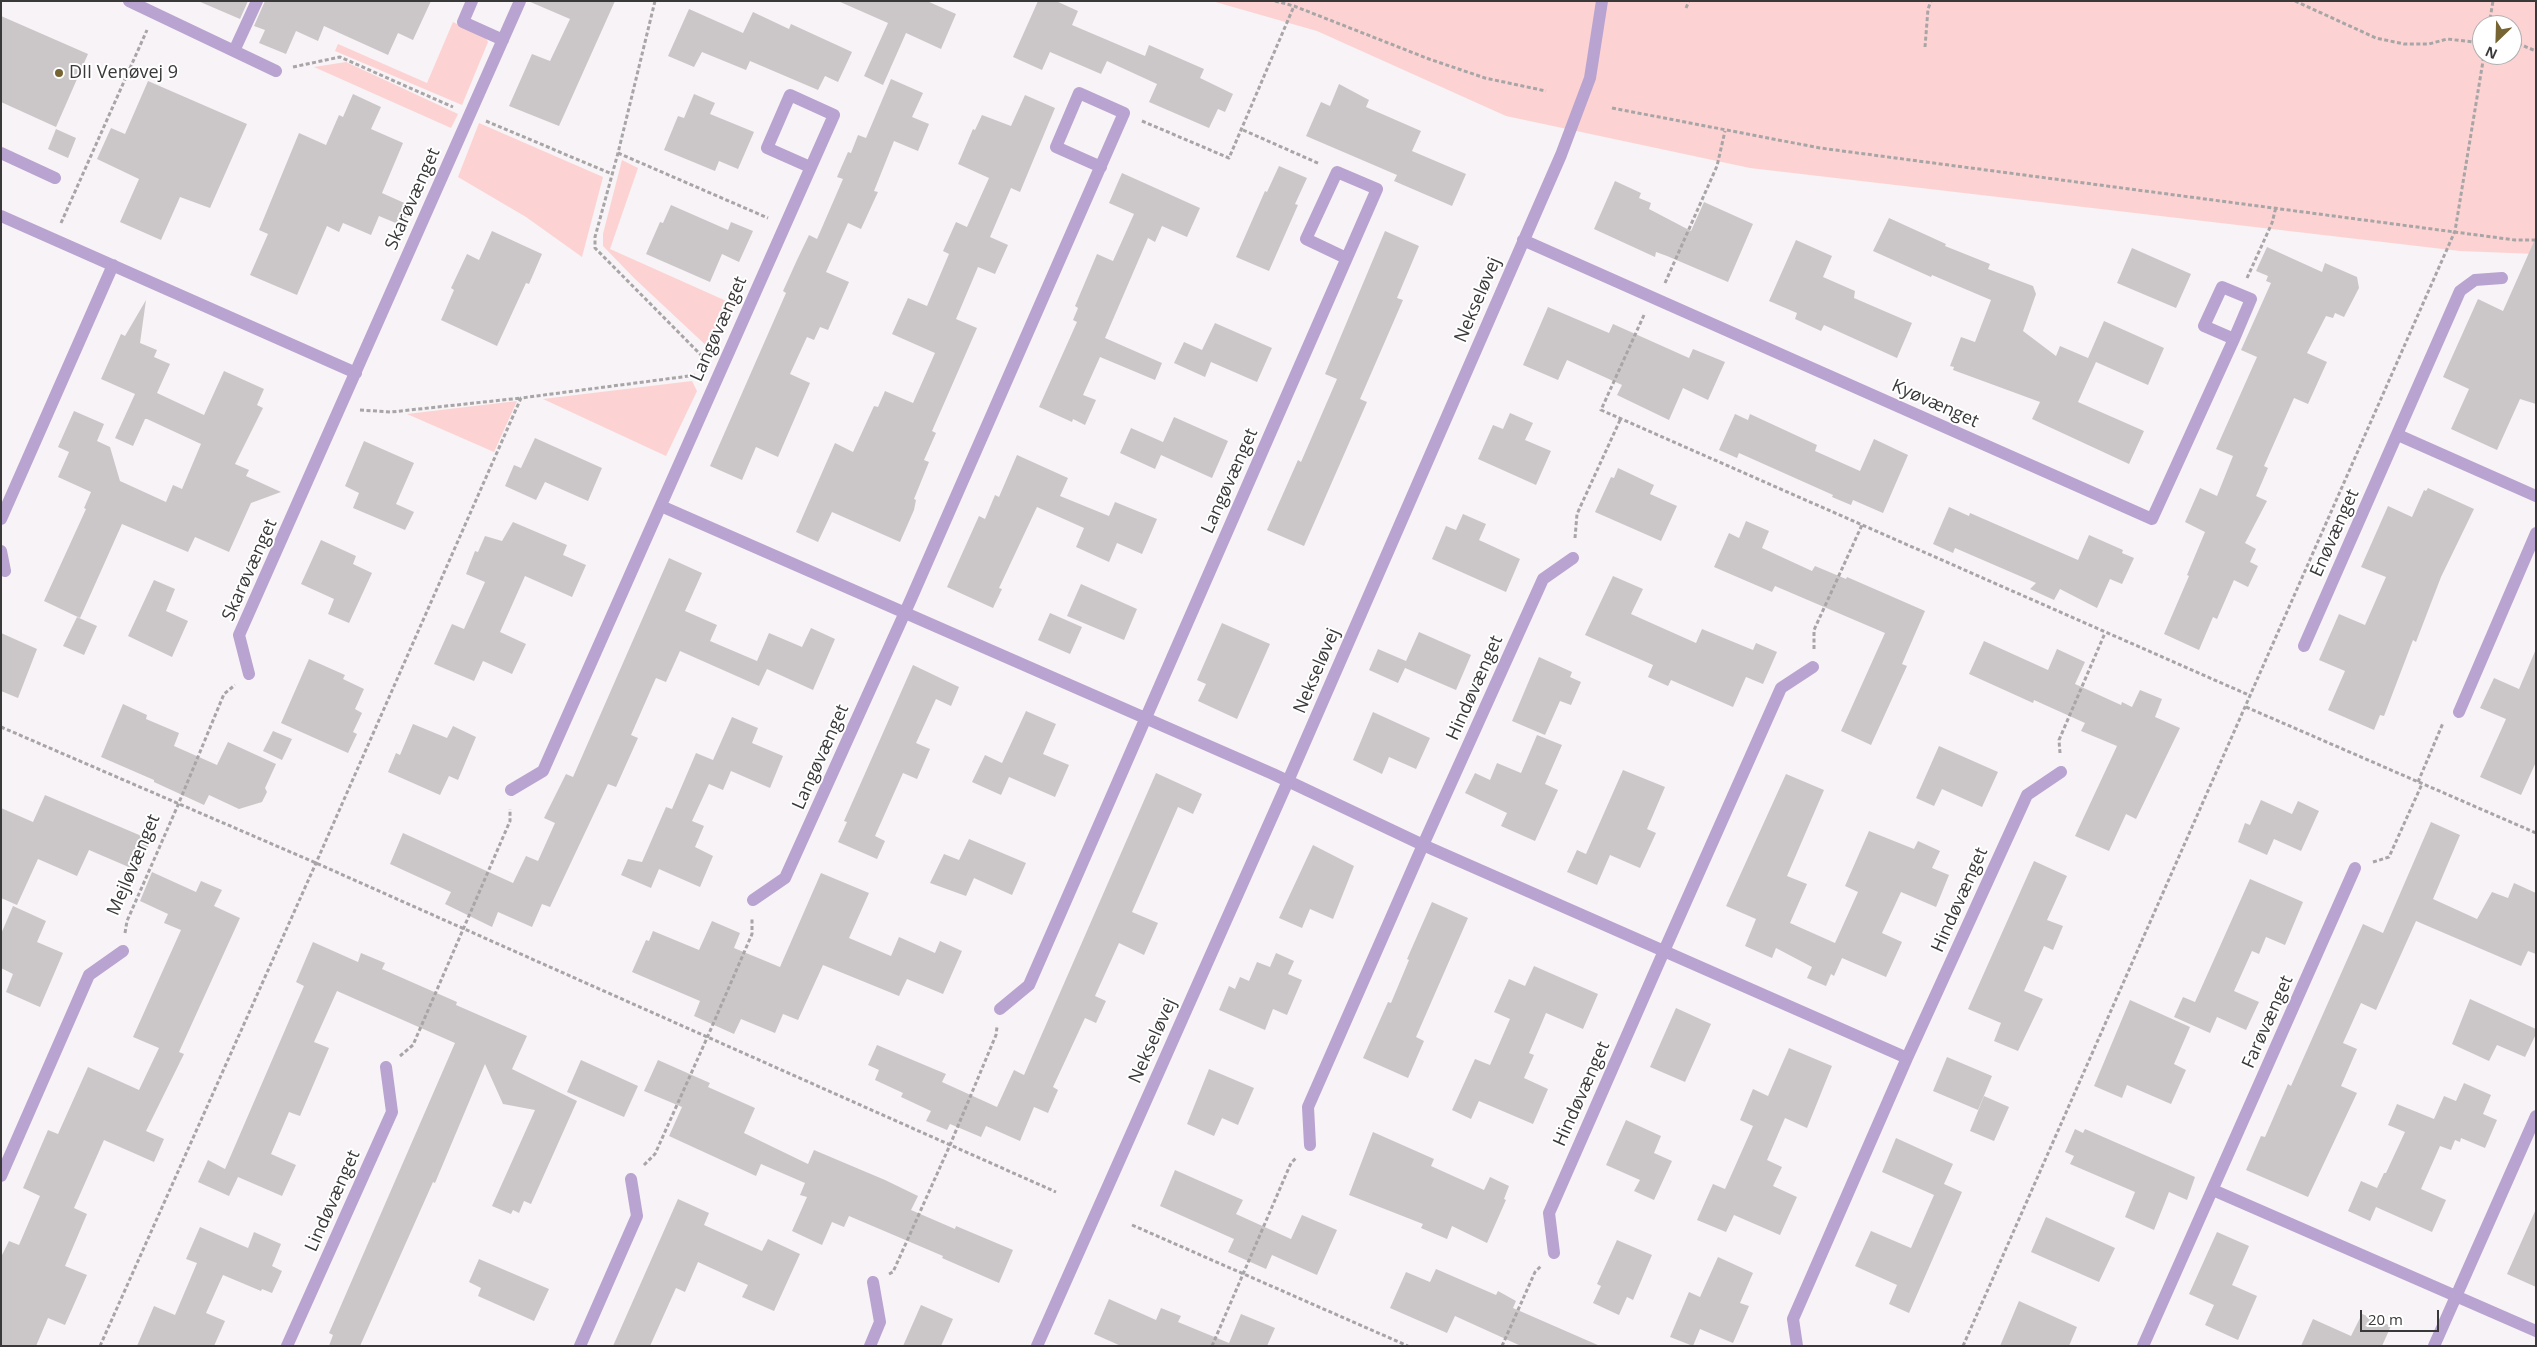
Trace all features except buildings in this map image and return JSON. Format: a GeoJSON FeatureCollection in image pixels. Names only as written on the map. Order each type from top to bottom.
{"type":"FeatureCollection","features":[{"type":"Feature","properties":{"kind":"street"},"geometry":{"type":"LineString","coordinates":[[129,1],[276,71]]}},
{"type":"Feature","properties":{"kind":"street"},"geometry":{"type":"LineString","coordinates":[[234,51],[257,1]]}},
{"type":"Feature","properties":{"kind":"street"},"geometry":{"type":"LineString","coordinates":[[472,1],[463,22],[503,40]]}},
{"type":"Feature","properties":{"kind":"street","name":"Skarøvænget"},"geometry":{"type":"LineString","coordinates":[[249,674],[240,636],[520,1]]}},
{"type":"Feature","properties":{"kind":"street","name":"Nekseløvej"},"geometry":{"type":"LineString","coordinates":[[1037,1346],[1288,781],[1577,118],[1590,78],[1602,1]]}},
{"type":"Feature","properties":{"kind":"street"},"geometry":{"type":"LineString","coordinates":[[1101,167],[1056,147],[1079,93],[1124,113]]}},
{"type":"Feature","properties":{"kind":"street","name":"Langøvænget"},"geometry":{"type":"LineString","coordinates":[[511,790],[543,771],[834,115],[790,95],[767,148],[810,167]]}},
{"type":"Feature","properties":{"kind":"street","name":"Langøvænget"},"geometry":{"type":"LineString","coordinates":[[753,900],[785,878],[904,614],[1124,113]]}},
{"type":"Feature","properties":{"kind":"street"},"geometry":{"type":"LineString","coordinates":[[1,153],[55,178]]}},
{"type":"Feature","properties":{"kind":"street"},"geometry":{"type":"LineString","coordinates":[[1337,172],[1306,239],[1346,258]]}},
{"type":"Feature","properties":{"kind":"street","name":"Langøvænget"},"geometry":{"type":"LineString","coordinates":[[1000,1009],[1029,985],[1377,189],[1337,172]]}},
{"type":"Feature","properties":{"kind":"street"},"geometry":{"type":"LineString","coordinates":[[1,216],[356,373]]}},
{"type":"Feature","properties":{"kind":"street","name":"Kyøvænget"},"geometry":{"type":"LineString","coordinates":[[1524,240],[2152,520],[2251,299],[2240,294]]}},
{"type":"Feature","properties":{"kind":"street"},"geometry":{"type":"LineString","coordinates":[[1,519],[114,265]]}},
{"type":"Feature","properties":{"kind":"street","name":"Enøvænget"},"geometry":{"type":"LineString","coordinates":[[2304,646],[2460,291],[2475,280],[2502,278]]}},
{"type":"Feature","properties":{"kind":"street"},"geometry":{"type":"LineString","coordinates":[[2234,339],[2204,326],[2222,287],[2240,294]]}},
{"type":"Feature","properties":{"kind":"street"},"geometry":{"type":"LineString","coordinates":[[2398,435],[2536,496]]}},
{"type":"Feature","properties":{"kind":"street"},"geometry":{"type":"LineString","coordinates":[[661,506],[1288,781],[1423,844],[1908,1058]]}},
{"type":"Feature","properties":{"kind":"street"},"geometry":{"type":"LineString","coordinates":[[2459,712],[2536,532]]}},
{"type":"Feature","properties":{"kind":"street"},"geometry":{"type":"LineString","coordinates":[[1,551],[5,571]]}},
{"type":"Feature","properties":{"kind":"street","name":"Hindøvænget"},"geometry":{"type":"LineString","coordinates":[[1310,1145],[1308,1107],[1423,844],[1543,579],[1573,558]]}},
{"type":"Feature","properties":{"kind":"street","name":"Hindøvænget"},"geometry":{"type":"LineString","coordinates":[[1554,1254],[1549,1213],[1664,951],[1782,688],[1813,667]]}},
{"type":"Feature","properties":{"kind":"street","name":"Hindøvænget"},"geometry":{"type":"LineString","coordinates":[[1796,1346],[1793,1319],[2027,795],[2061,772]]}},
{"type":"Feature","properties":{"kind":"street","name":"Farøvænget"},"geometry":{"type":"LineString","coordinates":[[2143,1346],[2355,868]]}},
{"type":"Feature","properties":{"kind":"street"},"geometry":{"type":"LineString","coordinates":[[1,1176],[89,976],[123,951]]}},
{"type":"Feature","properties":{"kind":"street","name":"Lindøvænget"},"geometry":{"type":"LineString","coordinates":[[287,1346],[392,1112],[386,1067]]}},
{"type":"Feature","properties":{"kind":"street"},"geometry":{"type":"LineString","coordinates":[[2434,1346],[2536,1116]]}},
{"type":"Feature","properties":{"kind":"street"},"geometry":{"type":"LineString","coordinates":[[580,1346],[637,1216],[631,1179]]}},
{"type":"Feature","properties":{"kind":"street"},"geometry":{"type":"LineString","coordinates":[[2213,1190],[2536,1331]]}},
{"type":"Feature","properties":{"kind":"street"},"geometry":{"type":"LineString","coordinates":[[870,1346],[880,1322],[872,1282]]}},
{"type":"Feature","properties":{"kind":"path"},"geometry":{"type":"LineString","coordinates":[[656,1],[595,237],[595,248],[720,372]]}},
{"type":"Feature","properties":{"kind":"path"},"geometry":{"type":"LineString","coordinates":[[1275,1],[1294,6],[1429,59],[1485,78],[1546,91]]}},
{"type":"Feature","properties":{"kind":"path"},"geometry":{"type":"LineString","coordinates":[[1686,8],[1689,1]]}},
{"type":"Feature","properties":{"kind":"path"},"geometry":{"type":"LineString","coordinates":[[1924,47],[1928,9],[1931,1]]}},
{"type":"Feature","properties":{"kind":"path"},"geometry":{"type":"LineString","coordinates":[[2295,1],[2340,24],[2376,38],[2404,44],[2429,44],[2447,39],[2472,42]]}},
{"type":"Feature","properties":{"kind":"path"},"geometry":{"type":"LineString","coordinates":[[2491,15],[2493,1]]}},
{"type":"Feature","properties":{"kind":"path"},"geometry":{"type":"LineString","coordinates":[[1124,113],[1229,158],[1243,130],[1294,6]]}},
{"type":"Feature","properties":{"kind":"path"},"geometry":{"type":"LineString","coordinates":[[54,240],[155,13]]}},
{"type":"Feature","properties":{"kind":"path"},"geometry":{"type":"LineString","coordinates":[[2522,45],[2536,51]]}},
{"type":"Feature","properties":{"kind":"path"},"geometry":{"type":"LineString","coordinates":[[276,71],[340,57],[612,174]]}},
{"type":"Feature","properties":{"kind":"path"},"geometry":{"type":"LineString","coordinates":[[1963,1346],[2455,231],[2482,65]]}},
{"type":"Feature","properties":{"kind":"path"},"geometry":{"type":"LineString","coordinates":[[1612,108],[1725,131],[1830,149],[2276,206],[2515,240],[2536,240]]}},
{"type":"Feature","properties":{"kind":"path"},"geometry":{"type":"LineString","coordinates":[[1243,130],[1337,172]]}},
{"type":"Feature","properties":{"kind":"path"},"geometry":{"type":"LineString","coordinates":[[1725,131],[1717,166],[1664,285],[1652,297],[1601,410],[2251,696]]}},
{"type":"Feature","properties":{"kind":"path"},"geometry":{"type":"LineString","coordinates":[[618,153],[784,225]]}},
{"type":"Feature","properties":{"kind":"path"},"geometry":{"type":"LineString","coordinates":[[2240,294],[2272,223],[2276,206]]}},
{"type":"Feature","properties":{"kind":"path"},"geometry":{"type":"LineString","coordinates":[[343,404],[359,410],[392,412],[521,398],[720,372]]}},
{"type":"Feature","properties":{"kind":"path"},"geometry":{"type":"LineString","coordinates":[[100,1346],[316,864],[521,398]]}},
{"type":"Feature","properties":{"kind":"path"},"geometry":{"type":"LineString","coordinates":[[1573,558],[1577,514],[1621,418]]}},
{"type":"Feature","properties":{"kind":"path"},"geometry":{"type":"LineString","coordinates":[[1813,667],[1814,630],[1862,525]]}},
{"type":"Feature","properties":{"kind":"path"},"geometry":{"type":"LineString","coordinates":[[2061,772],[2059,740],[2105,633]]}},
{"type":"Feature","properties":{"kind":"path","name":"Mejløvænget"},"geometry":{"type":"LineString","coordinates":[[123,951],[127,921],[224,694],[249,674]]}},
{"type":"Feature","properties":{"kind":"path"},"geometry":{"type":"LineString","coordinates":[[2246,708],[2536,833]]}},
{"type":"Feature","properties":{"kind":"path"},"geometry":{"type":"LineString","coordinates":[[2355,868],[2389,856],[2448,712],[2459,712]]}},
{"type":"Feature","properties":{"kind":"path"},"geometry":{"type":"LineString","coordinates":[[1,726],[1056,1192]]}},
{"type":"Feature","properties":{"kind":"path"},"geometry":{"type":"LineString","coordinates":[[386,1067],[413,1045],[510,821],[511,790]]}},
{"type":"Feature","properties":{"kind":"path"},"geometry":{"type":"LineString","coordinates":[[631,1179],[655,1154],[707,1038],[752,934],[753,900]]}},
{"type":"Feature","properties":{"kind":"path"},"geometry":{"type":"LineString","coordinates":[[872,1282],[893,1272],[950,1145],[996,1035],[1000,1009]]}},
{"type":"Feature","properties":{"kind":"path"},"geometry":{"type":"LineString","coordinates":[[1212,1346],[1291,1162],[1310,1145]]}},
{"type":"Feature","properties":{"kind":"path"},"geometry":{"type":"LineString","coordinates":[[1132,1225],[1408,1346]]}},
{"type":"Feature","properties":{"kind":"path"},"geometry":{"type":"LineString","coordinates":[[1502,1346],[1535,1272],[1554,1254]]}},
{"type":"Feature","properties":{"kind":"shaded area"},"geometry":{"type":"Polygon","coordinates":[[[1212,1],[2536,1],[2536,254],[2460,251],[1750,168],[1506,116],[1317,31],[1212,1]]]}},
{"type":"Feature","properties":{"kind":"shaded area"},"geometry":{"type":"Polygon","coordinates":[[[453,22],[486,38],[488,42],[462,105],[335,51],[338,44],[427,83],[453,22]]]}},
{"type":"Feature","properties":{"kind":"shaded area"},"geometry":{"type":"Polygon","coordinates":[[[346,62],[458,114],[451,128],[314,67],[346,62]]]}},
{"type":"Feature","properties":{"kind":"shaded area"},"geometry":{"type":"Polygon","coordinates":[[[479,123],[603,177],[582,257],[526,217],[458,177],[479,123]]]}},
{"type":"Feature","properties":{"kind":"shaded area"},"geometry":{"type":"Polygon","coordinates":[[[622,160],[638,168],[610,249],[733,304],[712,351],[634,278],[603,246],[603,234],[622,160]]]}},
{"type":"Feature","properties":{"kind":"shaded area"},"geometry":{"type":"Polygon","coordinates":[[[692,381],[697,391],[666,456],[543,399],[692,381]]]}},
{"type":"Feature","properties":{"kind":"shaded area"},"geometry":{"type":"Polygon","coordinates":[[[517,401],[494,452],[407,414],[517,401]]]}},
{"type":"Feature","properties":{"kind":"place","name":"DII Venøvej 9"},"geometry":{"type":"Point","coordinates":[59,73]}}]}
